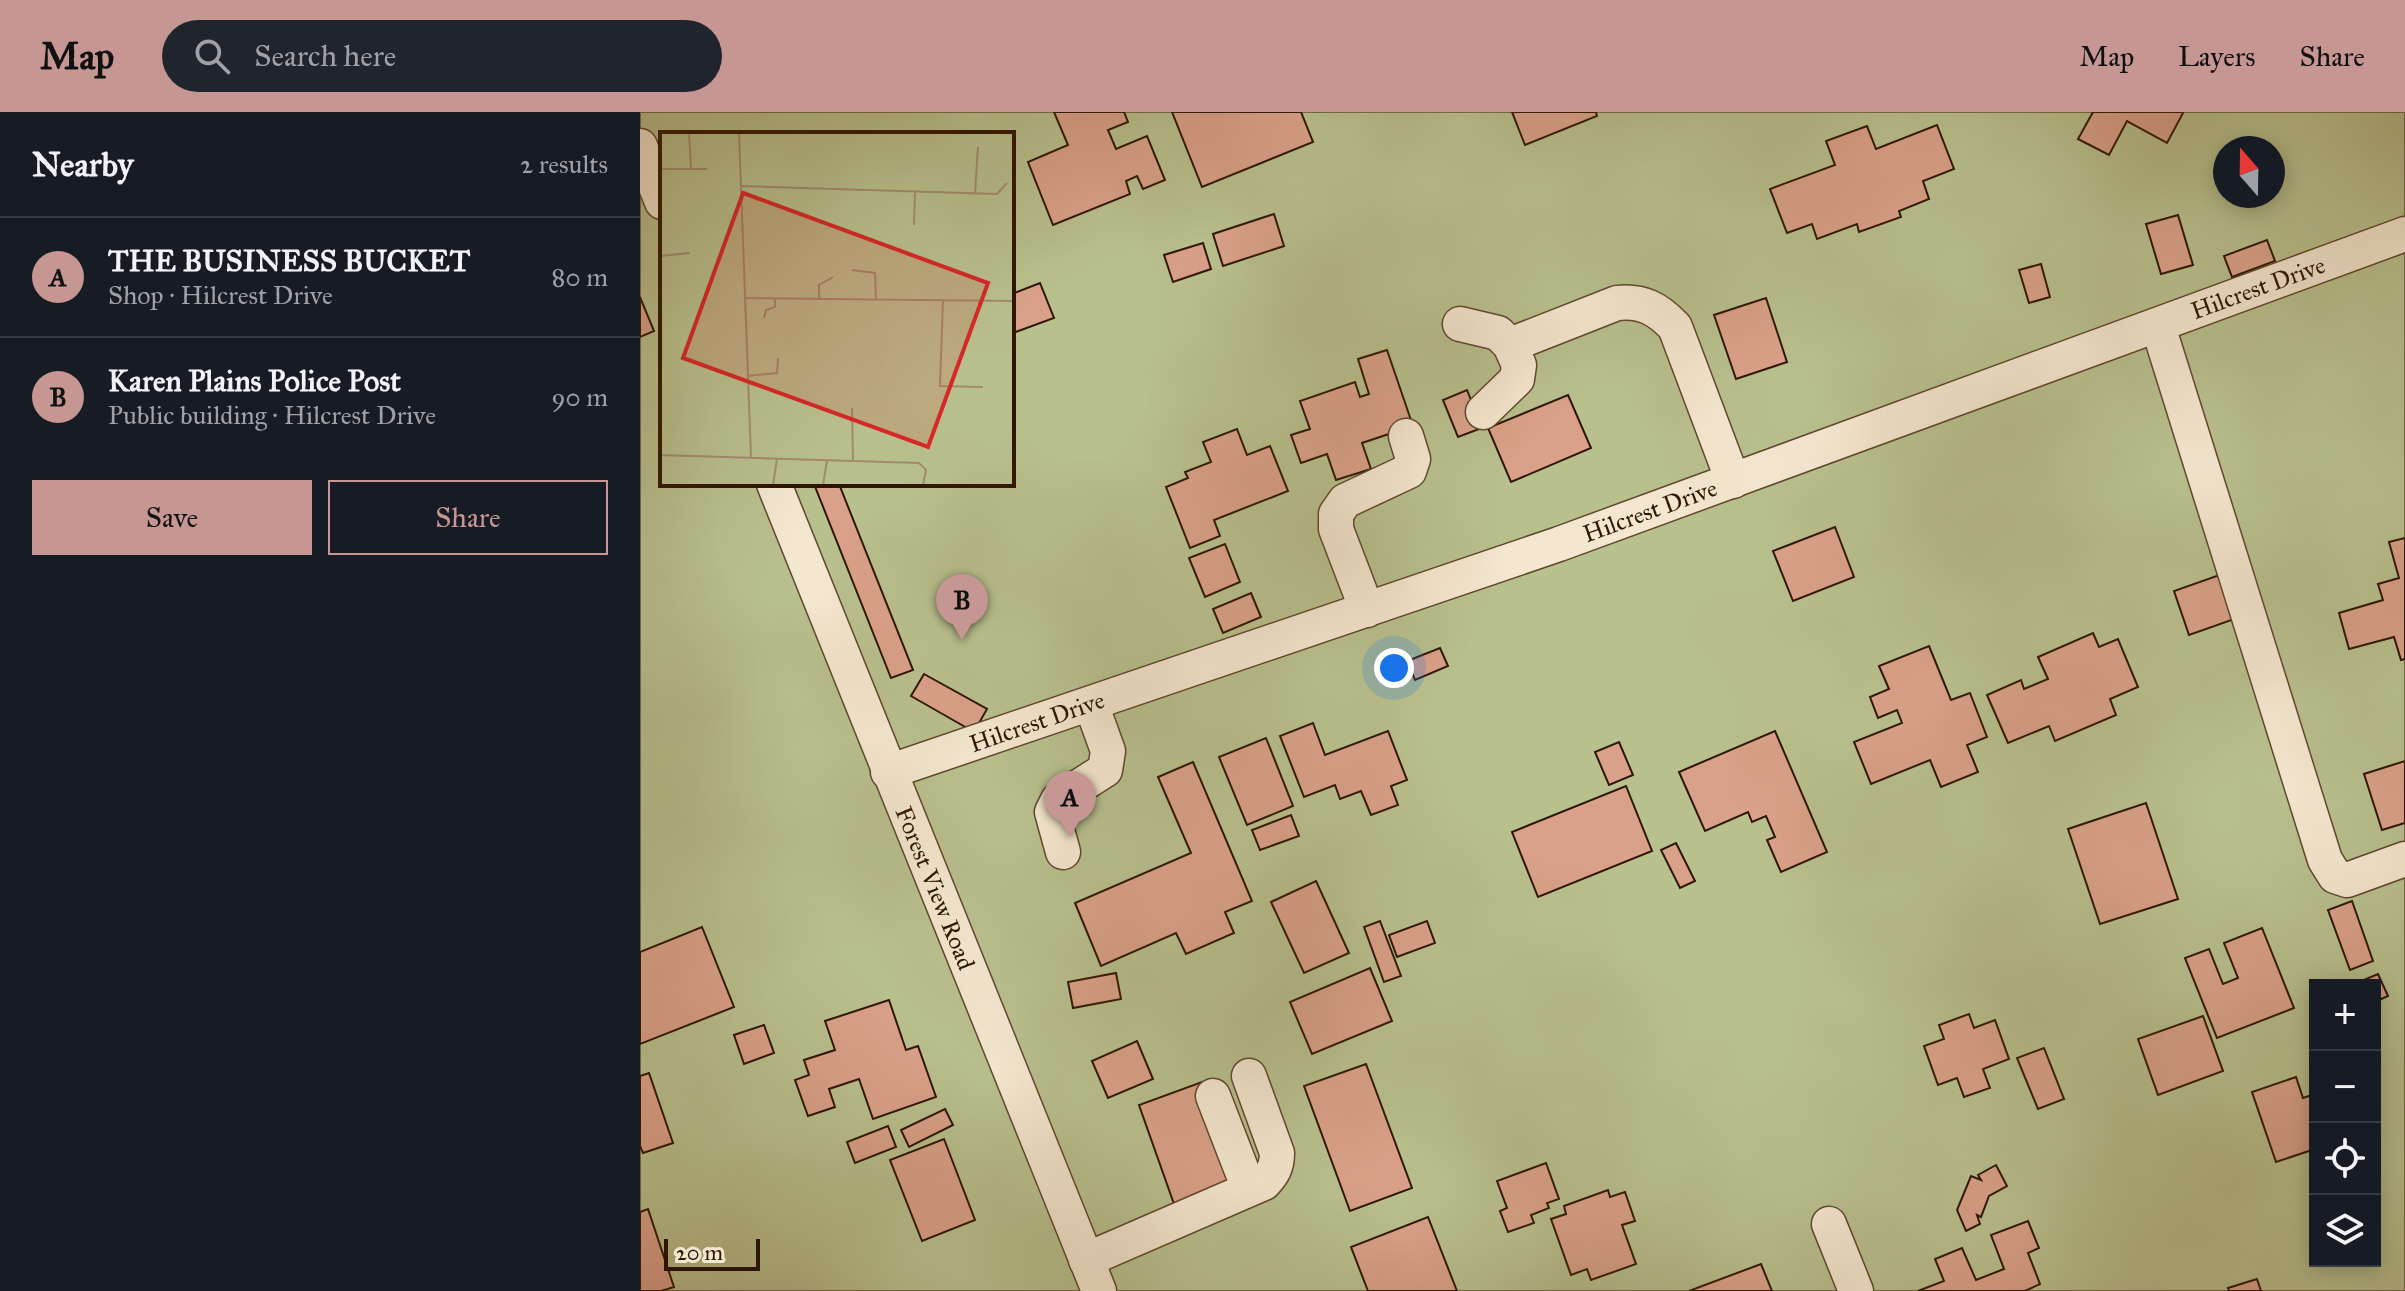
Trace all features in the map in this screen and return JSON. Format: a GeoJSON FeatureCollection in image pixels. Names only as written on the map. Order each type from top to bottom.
{"type":"FeatureCollection","features":[{"type":"Feature","properties":{"kind":"street"},"geometry":{"type":"LineString","coordinates":[[640,146],[660,197]]}},
{"type":"Feature","properties":{"kind":"street","name":"Hilcrest Drive"},"geometry":{"type":"LineString","coordinates":[[888,772],[1367,610],[1733,481],[2405,234]]}},
{"type":"Feature","properties":{"kind":"street"},"geometry":{"type":"LineString","coordinates":[[1510,345],[1617,303],[1635,302],[1662,314],[1675,327],[1733,481]]}},
{"type":"Feature","properties":{"kind":"street"},"geometry":{"type":"LineString","coordinates":[[1460,324],[1498,333],[1510,345],[1519,365],[1517,379],[1483,412]]}},
{"type":"Feature","properties":{"kind":"street"},"geometry":{"type":"LineString","coordinates":[[2158,326],[2325,860],[2335,876],[2347,880],[2405,859]]}},
{"type":"Feature","properties":{"kind":"street"},"geometry":{"type":"LineString","coordinates":[[1367,610],[1336,529],[1336,514],[1345,501],[1409,471],[1413,459],[1406,436]]}},
{"type":"Feature","properties":{"kind":"street","name":"Forest View Road"},"geometry":{"type":"LineString","coordinates":[[775,486],[1093,1276]]}},
{"type":"Feature","properties":{"kind":"street"},"geometry":{"type":"LineString","coordinates":[[1063,852],[1052,812],[1058,800],[1105,770],[1108,759],[1091,704]]}},
{"type":"Feature","properties":{"kind":"street"},"geometry":{"type":"LineString","coordinates":[[1093,1276],[1264,1183],[1273,1173],[1277,1153],[1249,1076]]}},
{"type":"Feature","properties":{"kind":"street"},"geometry":{"type":"LineString","coordinates":[[1213,1096],[1249,1189]]}},
{"type":"Feature","properties":{"kind":"street"},"geometry":{"type":"LineString","coordinates":[[1829,1224],[1856,1291]]}},
{"type":"Feature","properties":{"kind":"green space"},"geometry":{"type":"Polygon","coordinates":[[[640,112],[2405,112],[2405,1291],[640,1291],[640,112]]]}},
{"type":"Feature","properties":{"kind":"building"},"geometry":{"type":"Polygon","coordinates":[[[1054,112],[1124,112],[1128,122],[1108,130],[1116,149],[1147,136],[1165,180],[1143,189],[1137,176],[1126,181],[1130,194],[1053,225],[1028,162],[1068,145],[1054,112]]]}},
{"type":"Feature","properties":{"kind":"building"},"geometry":{"type":"Polygon","coordinates":[[[1172,112],[1301,112],[1313,142],[1202,187],[1172,112]]]}},
{"type":"Feature","properties":{"kind":"building"},"geometry":{"type":"Polygon","coordinates":[[[1512,112],[1596,112],[1597,116],[1525,145],[1512,112]]]}},
{"type":"Feature","properties":{"kind":"building"},"geometry":{"type":"Polygon","coordinates":[[[2093,112],[2183,113],[2167,143],[2127,121],[2109,155],[2078,139],[2093,112]]]}},
{"type":"Feature","properties":{"kind":"building"},"geometry":{"type":"Polygon","coordinates":[[[1937,125],[1954,169],[1923,181],[1929,199],[1899,211],[1901,217],[1859,232],[1857,224],[1817,239],[1812,224],[1787,233],[1770,189],[1835,165],[1826,141],[1867,126],[1876,149],[1937,125]]]}},
{"type":"Feature","properties":{"kind":"building"},"geometry":{"type":"Polygon","coordinates":[[[1274,214],[1284,246],[1223,266],[1213,234],[1274,214]]]}},
{"type":"Feature","properties":{"kind":"building"},"geometry":{"type":"Polygon","coordinates":[[[2178,215],[2193,265],[2161,274],[2146,224],[2178,215]]]}},
{"type":"Feature","properties":{"kind":"building"},"geometry":{"type":"Polygon","coordinates":[[[2267,240],[2275,261],[2232,277],[2224,256],[2267,240]]]}},
{"type":"Feature","properties":{"kind":"building"},"geometry":{"type":"Polygon","coordinates":[[[1203,243],[1211,269],[1173,282],[1164,255],[1203,243]]]}},
{"type":"Feature","properties":{"kind":"building"},"geometry":{"type":"Polygon","coordinates":[[[2041,264],[2050,297],[2029,303],[2019,270],[2041,264]]]}},
{"type":"Feature","properties":{"kind":"building"},"geometry":{"type":"Polygon","coordinates":[[[1040,283],[1054,318],[1014,333],[1014,293],[1040,283]]]}},
{"type":"Feature","properties":{"kind":"building"},"geometry":{"type":"Polygon","coordinates":[[[640,297],[654,331],[640,337],[640,297]]]}},
{"type":"Feature","properties":{"kind":"building"},"geometry":{"type":"Polygon","coordinates":[[[1766,298],[1787,362],[1736,379],[1714,315],[1766,298]]]}},
{"type":"Feature","properties":{"kind":"building"},"geometry":{"type":"Polygon","coordinates":[[[1387,350],[1413,426],[1362,443],[1371,469],[1336,480],[1327,454],[1301,463],[1291,435],[1310,429],[1300,401],[1355,382],[1360,397],[1369,394],[1358,359],[1387,350]]]}},
{"type":"Feature","properties":{"kind":"building"},"geometry":{"type":"Polygon","coordinates":[[[1467,390],[1482,428],[1458,437],[1443,400],[1467,390]]]}},
{"type":"Feature","properties":{"kind":"building"},"geometry":{"type":"Polygon","coordinates":[[[1568,395],[1591,448],[1511,482],[1488,428],[1568,395]]]}},
{"type":"Feature","properties":{"kind":"building"},"geometry":{"type":"Polygon","coordinates":[[[1237,429],[1247,455],[1270,446],[1288,491],[1214,520],[1220,536],[1190,548],[1166,487],[1188,478],[1185,472],[1211,462],[1203,442],[1237,429]]]}},
{"type":"Feature","properties":{"kind":"building"},"geometry":{"type":"Polygon","coordinates":[[[815,486],[840,486],[913,670],[891,678],[815,486]]]}},
{"type":"Feature","properties":{"kind":"building"},"geometry":{"type":"Polygon","coordinates":[[[1835,527],[1854,577],[1793,601],[1773,551],[1835,527]]]}},
{"type":"Feature","properties":{"kind":"building"},"geometry":{"type":"Polygon","coordinates":[[[2405,538],[2405,659],[2401,660],[2394,637],[2349,649],[2339,613],[2383,600],[2378,584],[2399,578],[2389,542],[2405,538]]]}},
{"type":"Feature","properties":{"kind":"building"},"geometry":{"type":"Polygon","coordinates":[[[1225,544],[1240,582],[1205,597],[1189,558],[1225,544]]]}},
{"type":"Feature","properties":{"kind":"building"},"geometry":{"type":"Polygon","coordinates":[[[2228,572],[2243,616],[2189,635],[2174,591],[2228,572]]]}},
{"type":"Feature","properties":{"kind":"building"},"geometry":{"type":"Polygon","coordinates":[[[1251,593],[1261,617],[1223,633],[1213,609],[1251,593]]]}},
{"type":"Feature","properties":{"kind":"building"},"geometry":{"type":"Polygon","coordinates":[[[2093,633],[2099,647],[2118,639],[2138,687],[2110,699],[2116,715],[2055,741],[2049,726],[2008,743],[1987,695],[2021,680],[2024,689],[2048,679],[2038,657],[2093,633]]]}},
{"type":"Feature","properties":{"kind":"building"},"geometry":{"type":"Polygon","coordinates":[[[1929,646],[1951,700],[1970,693],[1987,737],[1967,745],[1978,772],[1941,787],[1930,760],[1871,784],[1854,742],[1902,723],[1897,710],[1878,718],[1870,697],[1889,689],[1879,666],[1929,646]]]}},
{"type":"Feature","properties":{"kind":"building"},"geometry":{"type":"Polygon","coordinates":[[[1440,648],[1448,666],[1415,680],[1407,661],[1440,648]]]}},
{"type":"Feature","properties":{"kind":"building"},"geometry":{"type":"Polygon","coordinates":[[[924,674],[987,709],[974,732],[911,696],[924,674]]]}},
{"type":"Feature","properties":{"kind":"building"},"geometry":{"type":"Polygon","coordinates":[[[1313,723],[1325,755],[1388,731],[1407,780],[1391,786],[1398,805],[1371,815],[1361,791],[1340,799],[1335,785],[1304,797],[1280,736],[1313,723]]]}},
{"type":"Feature","properties":{"kind":"building"},"geometry":{"type":"Polygon","coordinates":[[[1775,731],[1827,852],[1781,872],[1767,840],[1775,837],[1766,816],[1752,822],[1748,812],[1705,831],[1679,772],[1775,731]]]}},
{"type":"Feature","properties":{"kind":"building"},"geometry":{"type":"Polygon","coordinates":[[[1266,738],[1293,806],[1247,825],[1219,757],[1266,738]]]}},
{"type":"Feature","properties":{"kind":"building"},"geometry":{"type":"Polygon","coordinates":[[[1619,742],[1633,775],[1609,785],[1595,752],[1619,742]]]}},
{"type":"Feature","properties":{"kind":"building"},"geometry":{"type":"Polygon","coordinates":[[[2405,761],[2405,823],[2382,830],[2364,774],[2405,761]]]}},
{"type":"Feature","properties":{"kind":"building"},"geometry":{"type":"Polygon","coordinates":[[[1193,762],[1252,901],[1225,912],[1234,933],[1186,954],[1176,933],[1101,966],[1075,903],[1191,853],[1158,777],[1193,762]]]}},
{"type":"Feature","properties":{"kind":"building"},"geometry":{"type":"Polygon","coordinates":[[[1626,786],[1652,851],[1538,897],[1512,832],[1626,786]]]}},
{"type":"Feature","properties":{"kind":"building"},"geometry":{"type":"Polygon","coordinates":[[[2146,803],[2178,899],[2100,924],[2068,829],[2146,803]]]}},
{"type":"Feature","properties":{"kind":"building"},"geometry":{"type":"Polygon","coordinates":[[[1291,815],[1299,836],[1260,850],[1252,830],[1291,815]]]}},
{"type":"Feature","properties":{"kind":"building"},"geometry":{"type":"Polygon","coordinates":[[[1676,843],[1695,881],[1680,888],[1661,850],[1676,843]]]}},
{"type":"Feature","properties":{"kind":"building"},"geometry":{"type":"Polygon","coordinates":[[[1316,881],[1349,953],[1304,973],[1271,902],[1316,881]]]}},
{"type":"Feature","properties":{"kind":"building"},"geometry":{"type":"Polygon","coordinates":[[[2352,901],[2373,961],[2350,970],[2328,910],[2352,901]]]}},
{"type":"Feature","properties":{"kind":"building"},"geometry":{"type":"Polygon","coordinates":[[[1380,921],[1401,976],[1384,982],[1364,927],[1380,921]]]}},
{"type":"Feature","properties":{"kind":"building"},"geometry":{"type":"Polygon","coordinates":[[[1427,921],[1435,943],[1397,957],[1389,935],[1427,921]]]}},
{"type":"Feature","properties":{"kind":"building"},"geometry":{"type":"Polygon","coordinates":[[[702,927],[734,1007],[640,1044],[640,952],[702,927]]]}},
{"type":"Feature","properties":{"kind":"building"},"geometry":{"type":"Polygon","coordinates":[[[2262,928],[2294,1008],[2217,1038],[2185,958],[2209,949],[2223,984],[2238,978],[2224,943],[2262,928]]]}},
{"type":"Feature","properties":{"kind":"building"},"geometry":{"type":"Polygon","coordinates":[[[1370,968],[1392,1021],[1312,1054],[1290,1002],[1370,968]]]}},
{"type":"Feature","properties":{"kind":"building"},"geometry":{"type":"Polygon","coordinates":[[[1116,973],[1121,999],[1073,1008],[1068,982],[1116,973]]]}},
{"type":"Feature","properties":{"kind":"building"},"geometry":{"type":"Polygon","coordinates":[[[2381,981],[2388,996],[2381,999],[2381,981]]]}},
{"type":"Feature","properties":{"kind":"building"},"geometry":{"type":"Polygon","coordinates":[[[889,1000],[906,1050],[918,1046],[936,1097],[873,1119],[859,1079],[829,1089],[835,1107],[808,1116],[795,1080],[809,1075],[804,1060],[835,1050],[825,1021],[889,1000]]]}},
{"type":"Feature","properties":{"kind":"building"},"geometry":{"type":"Polygon","coordinates":[[[1969,1014],[1974,1028],[1995,1020],[2009,1059],[1983,1069],[1990,1088],[1964,1097],[1957,1078],[1938,1085],[1924,1046],[1944,1039],[1939,1025],[1969,1014]]]}},
{"type":"Feature","properties":{"kind":"building"},"geometry":{"type":"Polygon","coordinates":[[[2203,1016],[2223,1071],[2158,1095],[2138,1039],[2203,1016]]]}},
{"type":"Feature","properties":{"kind":"building"},"geometry":{"type":"Polygon","coordinates":[[[764,1025],[774,1053],[744,1064],[734,1035],[764,1025]]]}},
{"type":"Feature","properties":{"kind":"building"},"geometry":{"type":"Polygon","coordinates":[[[1137,1041],[1153,1079],[1108,1098],[1092,1061],[1137,1041]]]}},
{"type":"Feature","properties":{"kind":"building"},"geometry":{"type":"Polygon","coordinates":[[[2044,1048],[2064,1099],[2038,1109],[2017,1058],[2044,1048]]]}},
{"type":"Feature","properties":{"kind":"building"},"geometry":{"type":"Polygon","coordinates":[[[1366,1064],[1412,1188],[1350,1211],[1304,1086],[1366,1064]]]}},
{"type":"Feature","properties":{"kind":"building"},"geometry":{"type":"Polygon","coordinates":[[[649,1073],[673,1143],[643,1153],[640,1146],[640,1076],[649,1073]]]}},
{"type":"Feature","properties":{"kind":"building"},"geometry":{"type":"Polygon","coordinates":[[[2296,1077],[2303,1098],[2309,1096],[2309,1151],[2276,1162],[2252,1092],[2296,1077]]]}},
{"type":"Feature","properties":{"kind":"building"},"geometry":{"type":"Polygon","coordinates":[[[1202,1082],[1237,1181],[1174,1204],[1139,1105],[1202,1082]]]}},
{"type":"Feature","properties":{"kind":"building"},"geometry":{"type":"Polygon","coordinates":[[[945,1109],[953,1125],[909,1147],[901,1130],[945,1109]]]}},
{"type":"Feature","properties":{"kind":"building"},"geometry":{"type":"Polygon","coordinates":[[[888,1126],[896,1147],[855,1163],[847,1142],[888,1126]]]}},
{"type":"Feature","properties":{"kind":"building"},"geometry":{"type":"Polygon","coordinates":[[[944,1139],[975,1220],[922,1241],[890,1160],[944,1139]]]}},
{"type":"Feature","properties":{"kind":"building"},"geometry":{"type":"Polygon","coordinates":[[[1546,1163],[1559,1199],[1547,1203],[1549,1208],[1531,1215],[1534,1223],[1508,1232],[1500,1211],[1507,1208],[1497,1181],[1546,1163]]]}},
{"type":"Feature","properties":{"kind":"building"},"geometry":{"type":"Polygon","coordinates":[[[1996,1165],[2007,1186],[1989,1196],[1981,1217],[1977,1215],[1980,1224],[1966,1231],[1957,1210],[1971,1176],[1981,1180],[1978,1175],[1996,1165]]]}},
{"type":"Feature","properties":{"kind":"building"},"geometry":{"type":"Polygon","coordinates":[[[1608,1190],[1610,1197],[1625,1192],[1635,1221],[1622,1225],[1636,1264],[1591,1280],[1587,1269],[1571,1275],[1551,1219],[1566,1214],[1564,1206],[1608,1190]]]}},
{"type":"Feature","properties":{"kind":"building"},"geometry":{"type":"Polygon","coordinates":[[[648,1209],[674,1287],[661,1291],[640,1291],[640,1212],[648,1209]]]}},
{"type":"Feature","properties":{"kind":"building"},"geometry":{"type":"Polygon","coordinates":[[[1428,1217],[1457,1291],[1368,1291],[1351,1247],[1428,1217]]]}},
{"type":"Feature","properties":{"kind":"building"},"geometry":{"type":"Polygon","coordinates":[[[2028,1221],[2039,1248],[2028,1253],[2040,1284],[2025,1291],[1918,1291],[1944,1281],[1935,1259],[1962,1248],[1976,1280],[2004,1269],[1991,1235],[2028,1221]]]}},
{"type":"Feature","properties":{"kind":"building"},"geometry":{"type":"Polygon","coordinates":[[[1761,1264],[1772,1291],[1689,1291],[1761,1264]]]}},
{"type":"Feature","properties":{"kind":"building"},"geometry":{"type":"Polygon","coordinates":[[[2257,1279],[2261,1291],[2229,1291],[2228,1288],[2257,1279]]]}},
{"type":"Feature","properties":{"kind":"place","name":"Karen Plains Police Post"},"geometry":{"type":"Point","coordinates":[962,640]}},
{"type":"Feature","properties":{"kind":"place","name":"THE BUSINESS BUCKET"},"geometry":{"type":"Point","coordinates":[1070,837]}}]}
